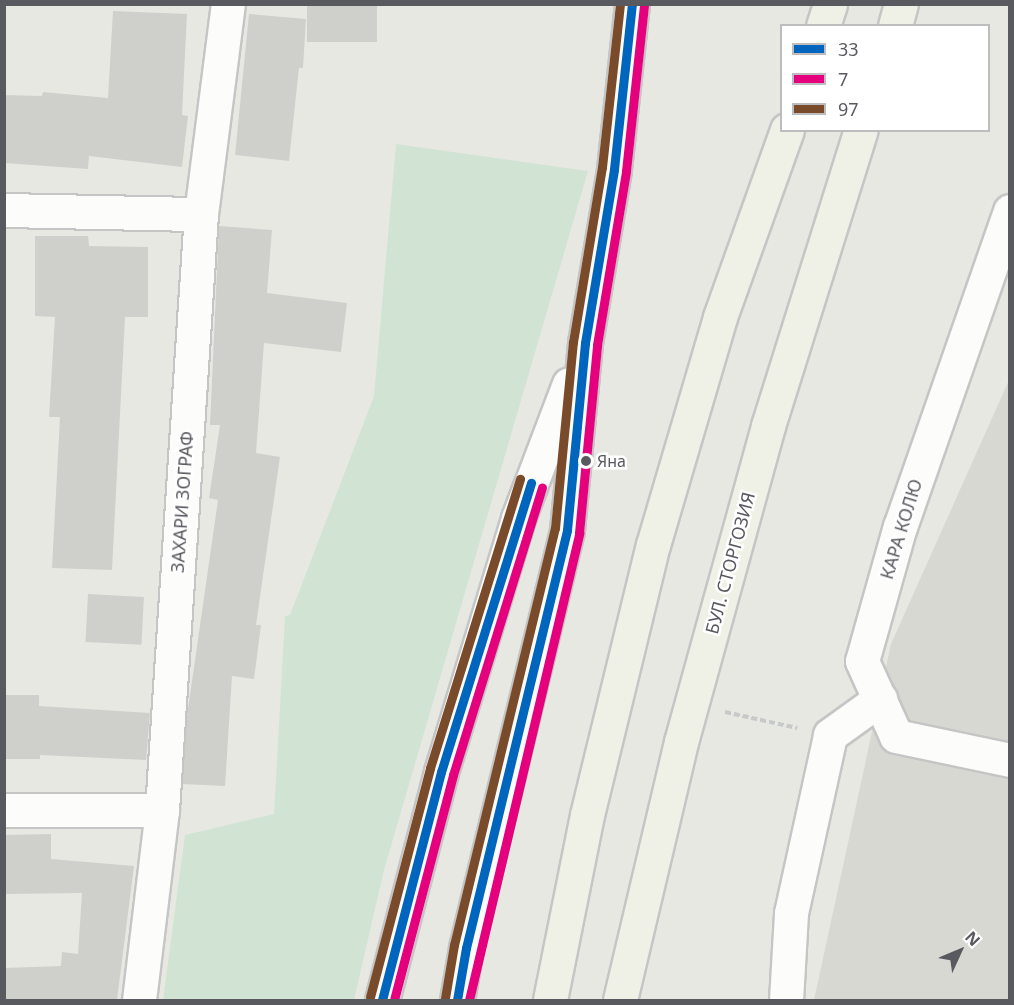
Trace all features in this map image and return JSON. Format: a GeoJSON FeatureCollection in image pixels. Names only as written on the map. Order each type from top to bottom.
{"type":"FeatureCollection","features":[{"type":"Feature","properties":{"kind":"main road"},"geometry":{"type":"LineString","coordinates":[[824,24],[830,4]]}},
{"type":"Feature","properties":{"kind":"main road"},"geometry":{"type":"LineString","coordinates":[[896,24],[902,4]]}},
{"type":"Feature","properties":{"kind":"main road"},"geometry":{"type":"LineString","coordinates":[[550,1000],[587,815],[653,545],[720,317],[786,132]]}},
{"type":"Feature","properties":{"kind":"main road","name":"БУЛ. СТОРГОЗИЯ"},"geometry":{"type":"LineString","coordinates":[[620,1000],[681,742],[768,426],[860,132]]}},
{"type":"Feature","properties":{"kind":"street","name":"ЗАХАРИ ЗОГРАФ"},"geometry":{"type":"LineString","coordinates":[[139,1000],[162,810],[201,214],[228,4]]}},
{"type":"Feature","properties":{"kind":"street"},"geometry":{"type":"LineString","coordinates":[[458,1000],[466,948],[567,530],[585,343],[614,169],[633,4]]}},
{"type":"Feature","properties":{"kind":"street"},"geometry":{"type":"LineString","coordinates":[[4,210],[201,214]]}},
{"type":"Feature","properties":{"kind":"street","name":"КАРА КОЛЮ"},"geometry":{"type":"LineString","coordinates":[[1010,211],[900,526],[862,661],[896,735],[1010,759]]}},
{"type":"Feature","properties":{"kind":"street"},"geometry":{"type":"LineString","coordinates":[[382,1000],[441,772],[518,518],[585,343]]}},
{"type":"Feature","properties":{"kind":"street"},"geometry":{"type":"LineString","coordinates":[[786,1000],[791,913],[830,735],[880,699]]}},
{"type":"Feature","properties":{"kind":"street"},"geometry":{"type":"LineString","coordinates":[[4,810],[162,810]]}},
{"type":"Feature","properties":{"kind":"shaded area"},"geometry":{"type":"Polygon","coordinates":[[[1009,380],[1009,1000],[814,1000],[891,644],[1009,380]]]}},
{"type":"Feature","properties":{"kind":"green space"},"geometry":{"type":"Polygon","coordinates":[[[396,144],[588,171],[384,870],[354,1000],[163,1000],[185,835],[274,814],[285,616],[290,615],[374,396],[396,144]]]}},
{"type":"Feature","properties":{"kind":"building"},"geometry":{"type":"Polygon","coordinates":[[[307,4],[377,4],[377,42],[307,42],[307,4]]]}},
{"type":"Feature","properties":{"kind":"building"},"geometry":{"type":"Polygon","coordinates":[[[113,11],[187,14],[182,115],[188,116],[182,167],[89,156],[88,169],[4,163],[4,95],[42,96],[43,92],[108,98],[113,11]]]}},
{"type":"Feature","properties":{"kind":"building"},"geometry":{"type":"Polygon","coordinates":[[[249,14],[306,19],[303,68],[299,68],[289,161],[235,155],[249,14]]]}},
{"type":"Feature","properties":{"kind":"building"},"geometry":{"type":"Polygon","coordinates":[[[219,226],[272,230],[267,293],[347,303],[341,352],[264,343],[256,453],[280,457],[256,625],[261,625],[254,679],[232,676],[225,786],[182,784],[187,716],[218,500],[209,498],[220,425],[210,425],[219,226]]]}},
{"type":"Feature","properties":{"kind":"building"},"geometry":{"type":"Polygon","coordinates":[[[35,236],[88,236],[89,246],[148,247],[148,317],[125,317],[112,570],[52,568],[60,417],[49,417],[55,317],[35,316],[35,236]]]}},
{"type":"Feature","properties":{"kind":"building"},"geometry":{"type":"Polygon","coordinates":[[[88,594],[144,597],[141,645],[85,642],[88,594]]]}},
{"type":"Feature","properties":{"kind":"building"},"geometry":{"type":"Polygon","coordinates":[[[4,695],[39,695],[39,706],[150,713],[146,760],[40,755],[40,759],[4,759],[4,695]]]}},
{"type":"Feature","properties":{"kind":"building"},"geometry":{"type":"Polygon","coordinates":[[[51,834],[51,859],[134,866],[117,1000],[4,1000],[4,968],[61,966],[62,952],[78,954],[82,893],[4,894],[4,835],[51,834]]]}},
{"type":"Feature","properties":{"kind":"transit line","name":"97"},"geometry":{"type":"LineString","coordinates":[[445,998],[454,945],[555,528],[573,342],[602,167],[620,4]]}},
{"type":"Feature","properties":{"kind":"transit line","name":"33"},"geometry":{"type":"LineString","coordinates":[[457,1000],[466,948],[567,530],[585,343],[614,169],[632,4]]}},
{"type":"Feature","properties":{"kind":"transit line","name":"7"},"geometry":{"type":"LineString","coordinates":[[469,1000],[579,533],[597,345],[626,171],[644,5]]}},
{"type":"Feature","properties":{"kind":"transit line","name":"97"},"geometry":{"type":"LineString","coordinates":[[370,997],[430,768],[520,479]]}},
{"type":"Feature","properties":{"kind":"transit line","name":"33"},"geometry":{"type":"LineString","coordinates":[[382,1000],[441,772],[531,483]]}},
{"type":"Feature","properties":{"kind":"transit line","name":"7"},"geometry":{"type":"LineString","coordinates":[[394,1000],[453,775],[542,487]]}},
{"type":"Feature","properties":{"kind":"place","name":"Яна"},"geometry":{"type":"Point","coordinates":[586,461]}}]}
